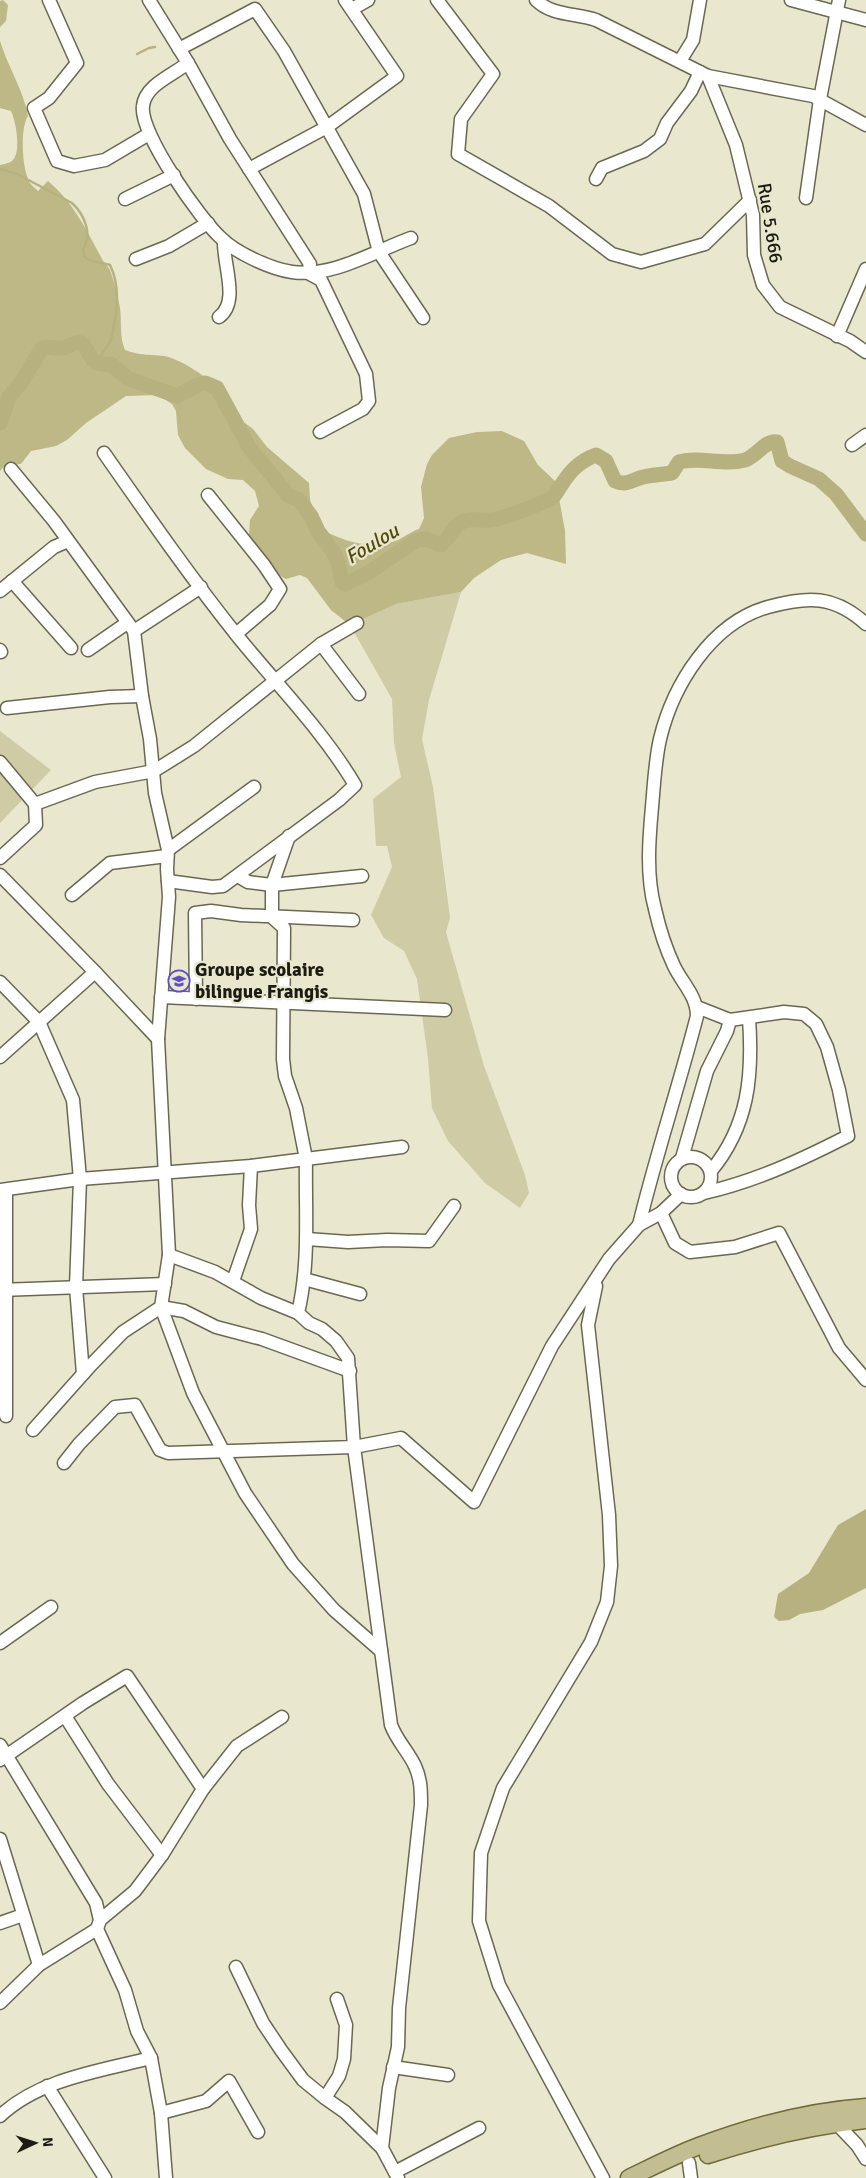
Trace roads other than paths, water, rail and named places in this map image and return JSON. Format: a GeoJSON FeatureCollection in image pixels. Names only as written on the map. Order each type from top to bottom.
{"type":"FeatureCollection","features":[{"type":"Feature","properties":{"kind":"main road"},"geometry":{"type":"LineString","coordinates":[[630,2178],[698,2146],[763,2125],[843,2109],[866,2107]]}},
{"type":"Feature","properties":{"kind":"main road"},"geometry":{"type":"LineString","coordinates":[[656,2178],[690,2170],[764,2137],[836,2123],[866,2120]]}},
{"type":"Feature","properties":{"kind":"street"},"geometry":{"type":"LineString","coordinates":[[50,0],[77,63],[49,98],[34,108],[57,160],[74,166],[106,160],[149,134]]}},
{"type":"Feature","properties":{"kind":"street"},"geometry":{"type":"LineString","coordinates":[[149,0],[188,63],[248,169],[310,264],[308,273]]}},
{"type":"Feature","properties":{"kind":"street"},"geometry":{"type":"LineString","coordinates":[[248,169],[327,127],[397,76],[348,4],[368,0]]}},
{"type":"Feature","properties":{"kind":"street"},"geometry":{"type":"LineString","coordinates":[[437,0],[493,74],[461,119],[458,154],[549,206],[612,254],[641,262],[705,244],[750,200]]}},
{"type":"Feature","properties":{"kind":"street"},"geometry":{"type":"LineString","coordinates":[[536,0],[541,6],[556,12],[584,16],[596,20],[704,74],[800,93],[820,99],[866,125]]}},
{"type":"Feature","properties":{"kind":"street"},"geometry":{"type":"LineString","coordinates":[[680,61],[693,40],[700,0]]}},
{"type":"Feature","properties":{"kind":"street"},"geometry":{"type":"LineString","coordinates":[[791,0],[837,6],[866,20]]}},
{"type":"Feature","properties":{"kind":"street"},"geometry":{"type":"LineString","coordinates":[[806,198],[820,99],[837,6]]}},
{"type":"Feature","properties":{"kind":"street"},"geometry":{"type":"LineString","coordinates":[[179,49],[255,9],[284,51],[364,194],[379,252],[423,318]]}},
{"type":"Feature","properties":{"kind":"street"},"geometry":{"type":"LineString","coordinates":[[188,63],[149,91],[142,108],[149,134],[156,148],[208,222],[224,241],[266,264],[286,271],[308,273],[316,276],[324,285],[366,374],[369,400],[363,409],[320,432]]}},
{"type":"Feature","properties":{"kind":"street"},"geometry":{"type":"LineString","coordinates":[[596,179],[602,168],[644,151],[660,139],[667,123],[704,74]]}},
{"type":"Feature","properties":{"kind":"street","name":"Rue 5.666"},"geometry":{"type":"LineString","coordinates":[[704,74],[736,145],[750,200],[754,229],[754,255],[763,285],[780,307],[866,352]]}},
{"type":"Feature","properties":{"kind":"street"},"geometry":{"type":"LineString","coordinates":[[126,199],[174,175]]}},
{"type":"Feature","properties":{"kind":"street"},"geometry":{"type":"LineString","coordinates":[[136,259],[169,246],[208,222]]}},
{"type":"Feature","properties":{"kind":"street"},"geometry":{"type":"LineString","coordinates":[[308,273],[336,267],[379,252],[411,238]]}},
{"type":"Feature","properties":{"kind":"street"},"geometry":{"type":"LineString","coordinates":[[218,317],[227,309],[230,292],[224,259],[224,241]]}},
{"type":"Feature","properties":{"kind":"street"},"geometry":{"type":"LineString","coordinates":[[837,336],[866,269]]}},
{"type":"Feature","properties":{"kind":"street"},"geometry":{"type":"LineString","coordinates":[[852,445],[866,435]]}},
{"type":"Feature","properties":{"kind":"street"},"geometry":{"type":"LineString","coordinates":[[104,453],[182,563],[236,634],[315,728],[354,785],[338,800],[223,886],[212,887],[168,881]]}},
{"type":"Feature","properties":{"kind":"street"},"geometry":{"type":"LineString","coordinates":[[11,469],[83,558],[131,627],[142,696],[147,713],[156,793],[168,853],[170,898],[158,1040],[169,1255],[162,1307],[193,1393],[245,1493],[293,1564],[334,1610],[381,1651]]}},
{"type":"Feature","properties":{"kind":"street"},"geometry":{"type":"LineString","coordinates":[[208,495],[264,565],[280,589],[270,605],[236,634]]}},
{"type":"Feature","properties":{"kind":"street"},"geometry":{"type":"LineString","coordinates":[[68,541],[54,547],[4,584],[71,648]]}},
{"type":"Feature","properties":{"kind":"street"},"geometry":{"type":"LineString","coordinates":[[88,650],[201,587]]}},
{"type":"Feature","properties":{"kind":"street"},"geometry":{"type":"LineString","coordinates":[[639,1225],[654,1163],[698,1016],[697,1007],[674,966],[654,908],[648,848],[660,740],[670,707],[692,666],[718,637],[739,620],[758,610],[792,601],[824,600],[851,610],[866,624]]}},
{"type":"Feature","properties":{"kind":"street"},"geometry":{"type":"LineString","coordinates":[[35,804],[95,782],[154,772],[194,746],[321,644],[357,623]]}},
{"type":"Feature","properties":{"kind":"street"},"geometry":{"type":"LineString","coordinates":[[321,644],[359,694]]}},
{"type":"Feature","properties":{"kind":"street"},"geometry":{"type":"LineString","coordinates":[[7,708],[110,697],[142,696]]}},
{"type":"Feature","properties":{"kind":"street"},"geometry":{"type":"LineString","coordinates":[[0,762],[35,804],[36,825],[0,858]]}},
{"type":"Feature","properties":{"kind":"street"},"geometry":{"type":"LineString","coordinates":[[72,894],[110,863],[168,853],[254,787]]}},
{"type":"Feature","properties":{"kind":"street"},"geometry":{"type":"LineString","coordinates":[[289,836],[272,885],[272,917],[284,928],[283,1059],[285,1076],[296,1108],[306,1159],[307,1239],[304,1279],[298,1313]]}},
{"type":"Feature","properties":{"kind":"street"},"geometry":{"type":"LineString","coordinates":[[0,875],[95,972],[158,1040]]}},
{"type":"Feature","properties":{"kind":"street"},"geometry":{"type":"LineString","coordinates":[[238,876],[248,882],[272,885],[362,876]]}},
{"type":"Feature","properties":{"kind":"street"},"geometry":{"type":"LineString","coordinates":[[196,999],[195,912],[211,911],[272,917],[353,920]]}},
{"type":"Feature","properties":{"kind":"street"},"geometry":{"type":"LineString","coordinates":[[0,1057],[95,972]]}},
{"type":"Feature","properties":{"kind":"street"},"geometry":{"type":"LineString","coordinates":[[0,982],[39,1022],[73,1100],[80,1179],[76,1287],[83,1374]]}},
{"type":"Feature","properties":{"kind":"street"},"geometry":{"type":"LineString","coordinates":[[161,997],[445,1010]]}},
{"type":"Feature","properties":{"kind":"street"},"geometry":{"type":"LineString","coordinates":[[697,1007],[730,1020],[784,1012],[804,1014],[816,1024],[826,1047],[840,1090],[848,1136],[770,1173],[739,1185],[689,1197],[676,1190],[671,1176],[672,1169],[682,1158],[707,1072],[727,1031],[730,1020]]}},
{"type":"Feature","properties":{"kind":"street"},"geometry":{"type":"LineString","coordinates":[[711,1171],[730,1144],[744,1111],[752,1053],[749,1018]]}},
{"type":"Feature","properties":{"kind":"street"},"geometry":{"type":"LineString","coordinates":[[6,1416],[3,1190],[80,1179],[251,1166],[402,1147]]}},
{"type":"Feature","properties":{"kind":"street"},"geometry":{"type":"LineString","coordinates":[[682,1158],[691,1156],[700,1158],[707,1163],[711,1171],[711,1183],[704,1193]]}},
{"type":"Feature","properties":{"kind":"street"},"geometry":{"type":"LineString","coordinates":[[233,1281],[251,1228],[249,1205],[251,1166]]}},
{"type":"Feature","properties":{"kind":"street"},"geometry":{"type":"LineString","coordinates":[[64,1463],[79,1444],[115,1407],[135,1405],[160,1450],[168,1453],[354,1448],[401,1438],[474,1502],[552,1346],[609,1258],[639,1225],[661,1213],[681,1194]]}},
{"type":"Feature","properties":{"kind":"street"},"geometry":{"type":"LineString","coordinates":[[307,1239],[348,1242],[387,1240],[429,1241],[454,1206]]}},
{"type":"Feature","properties":{"kind":"street"},"geometry":{"type":"LineString","coordinates":[[661,1213],[675,1243],[690,1252],[735,1247],[779,1233],[839,1348],[866,1380]]}},
{"type":"Feature","properties":{"kind":"street"},"geometry":{"type":"LineString","coordinates":[[169,1255],[215,1272],[261,1298],[298,1313],[309,1323],[322,1329],[336,1341],[348,1358],[354,1448],[366,1524],[391,1725],[395,1738],[415,1764],[420,1780],[421,1805],[399,2008],[398,2047],[393,2067],[382,2148]]}},
{"type":"Feature","properties":{"kind":"street"},"geometry":{"type":"LineString","coordinates":[[599,1276],[588,1325],[609,1515],[611,1566],[607,1602],[592,1642],[503,1788],[481,1853],[479,1921],[499,1985],[603,2178]]}},
{"type":"Feature","properties":{"kind":"street"},"geometry":{"type":"LineString","coordinates":[[304,1279],[360,1294]]}},
{"type":"Feature","properties":{"kind":"street"},"geometry":{"type":"LineString","coordinates":[[4,1290],[165,1284]]}},
{"type":"Feature","properties":{"kind":"street"},"geometry":{"type":"LineString","coordinates":[[33,1430],[123,1332],[162,1307],[184,1311],[216,1327],[262,1339],[350,1371]]}},
{"type":"Feature","properties":{"kind":"street"},"geometry":{"type":"LineString","coordinates":[[0,1642],[51,1606]]}},
{"type":"Feature","properties":{"kind":"street"},"geometry":{"type":"LineString","coordinates":[[4,1758],[127,1676],[203,1789]]}},
{"type":"Feature","properties":{"kind":"street"},"geometry":{"type":"LineString","coordinates":[[65,1716],[108,1784],[162,1855]]}},
{"type":"Feature","properties":{"kind":"street"},"geometry":{"type":"LineString","coordinates":[[0,2003],[39,1965],[99,1924],[135,1892],[162,1855],[203,1789],[236,1746],[282,1717]]}},
{"type":"Feature","properties":{"kind":"street"},"geometry":{"type":"LineString","coordinates":[[0,1745],[4,1758],[96,1903],[99,1924],[125,1990],[137,2030],[151,2058],[161,2113],[166,2178]]}},
{"type":"Feature","properties":{"kind":"street"},"geometry":{"type":"LineString","coordinates":[[0,1839],[39,1965]]}},
{"type":"Feature","properties":{"kind":"street"},"geometry":{"type":"LineString","coordinates":[[0,1923],[23,1915]]}},
{"type":"Feature","properties":{"kind":"street"},"geometry":{"type":"LineString","coordinates":[[236,1967],[263,2023],[303,2080],[345,2112],[382,2148],[396,2175],[479,2128]]}},
{"type":"Feature","properties":{"kind":"street"},"geometry":{"type":"LineString","coordinates":[[325,2098],[339,2076],[344,2059],[346,2025],[337,1999]]}},
{"type":"Feature","properties":{"kind":"street"},"geometry":{"type":"LineString","coordinates":[[0,2116],[8,2108],[47,2086],[151,2058]]}},
{"type":"Feature","properties":{"kind":"street"},"geometry":{"type":"LineString","coordinates":[[393,2067],[448,2075]]}},
{"type":"Feature","properties":{"kind":"street"},"geometry":{"type":"LineString","coordinates":[[161,2113],[206,2101],[229,2081],[258,2132]]}},
{"type":"Feature","properties":{"kind":"street"},"geometry":{"type":"LineString","coordinates":[[47,2086],[105,2178]]}},
{"type":"Feature","properties":{"kind":"street"},"geometry":{"type":"LineString","coordinates":[[836,2123],[857,2145],[866,2159]]}},
{"type":"Feature","properties":{"kind":"waterway"},"geometry":{"type":"LineString","coordinates":[[137,54],[155,47]]}},
{"type":"Feature","properties":{"kind":"waterway"},"geometry":{"type":"LineString","coordinates":[[0,169],[17,174],[72,203],[86,224],[87,237],[83,249],[84,256],[89,260],[110,265],[116,283],[117,302],[110,342],[101,356],[103,365]]}},
{"type":"Feature","properties":{"kind":"waterway","name":"Foulou"},"geometry":{"type":"LineString","coordinates":[[0,423],[9,397],[22,381],[42,348],[45,347],[63,348],[82,343],[95,362],[111,364],[127,378],[177,396],[200,384],[205,383],[217,388],[249,447],[288,495],[299,500],[311,516],[318,531],[334,553],[342,582],[345,584],[368,573],[417,540],[427,539],[440,545],[464,521],[496,519],[549,499],[554,496],[576,467],[596,455],[606,461],[615,481],[626,483],[643,477],[672,473],[679,462],[687,460],[728,462],[745,460],[765,445],[777,442],[782,461],[819,479],[836,494],[866,534]]}},
{"type":"Feature","properties":{"kind":"place","name":"Groupe scolaire bilingue Frangis"},"geometry":{"type":"Point","coordinates":[179,981]}}]}
